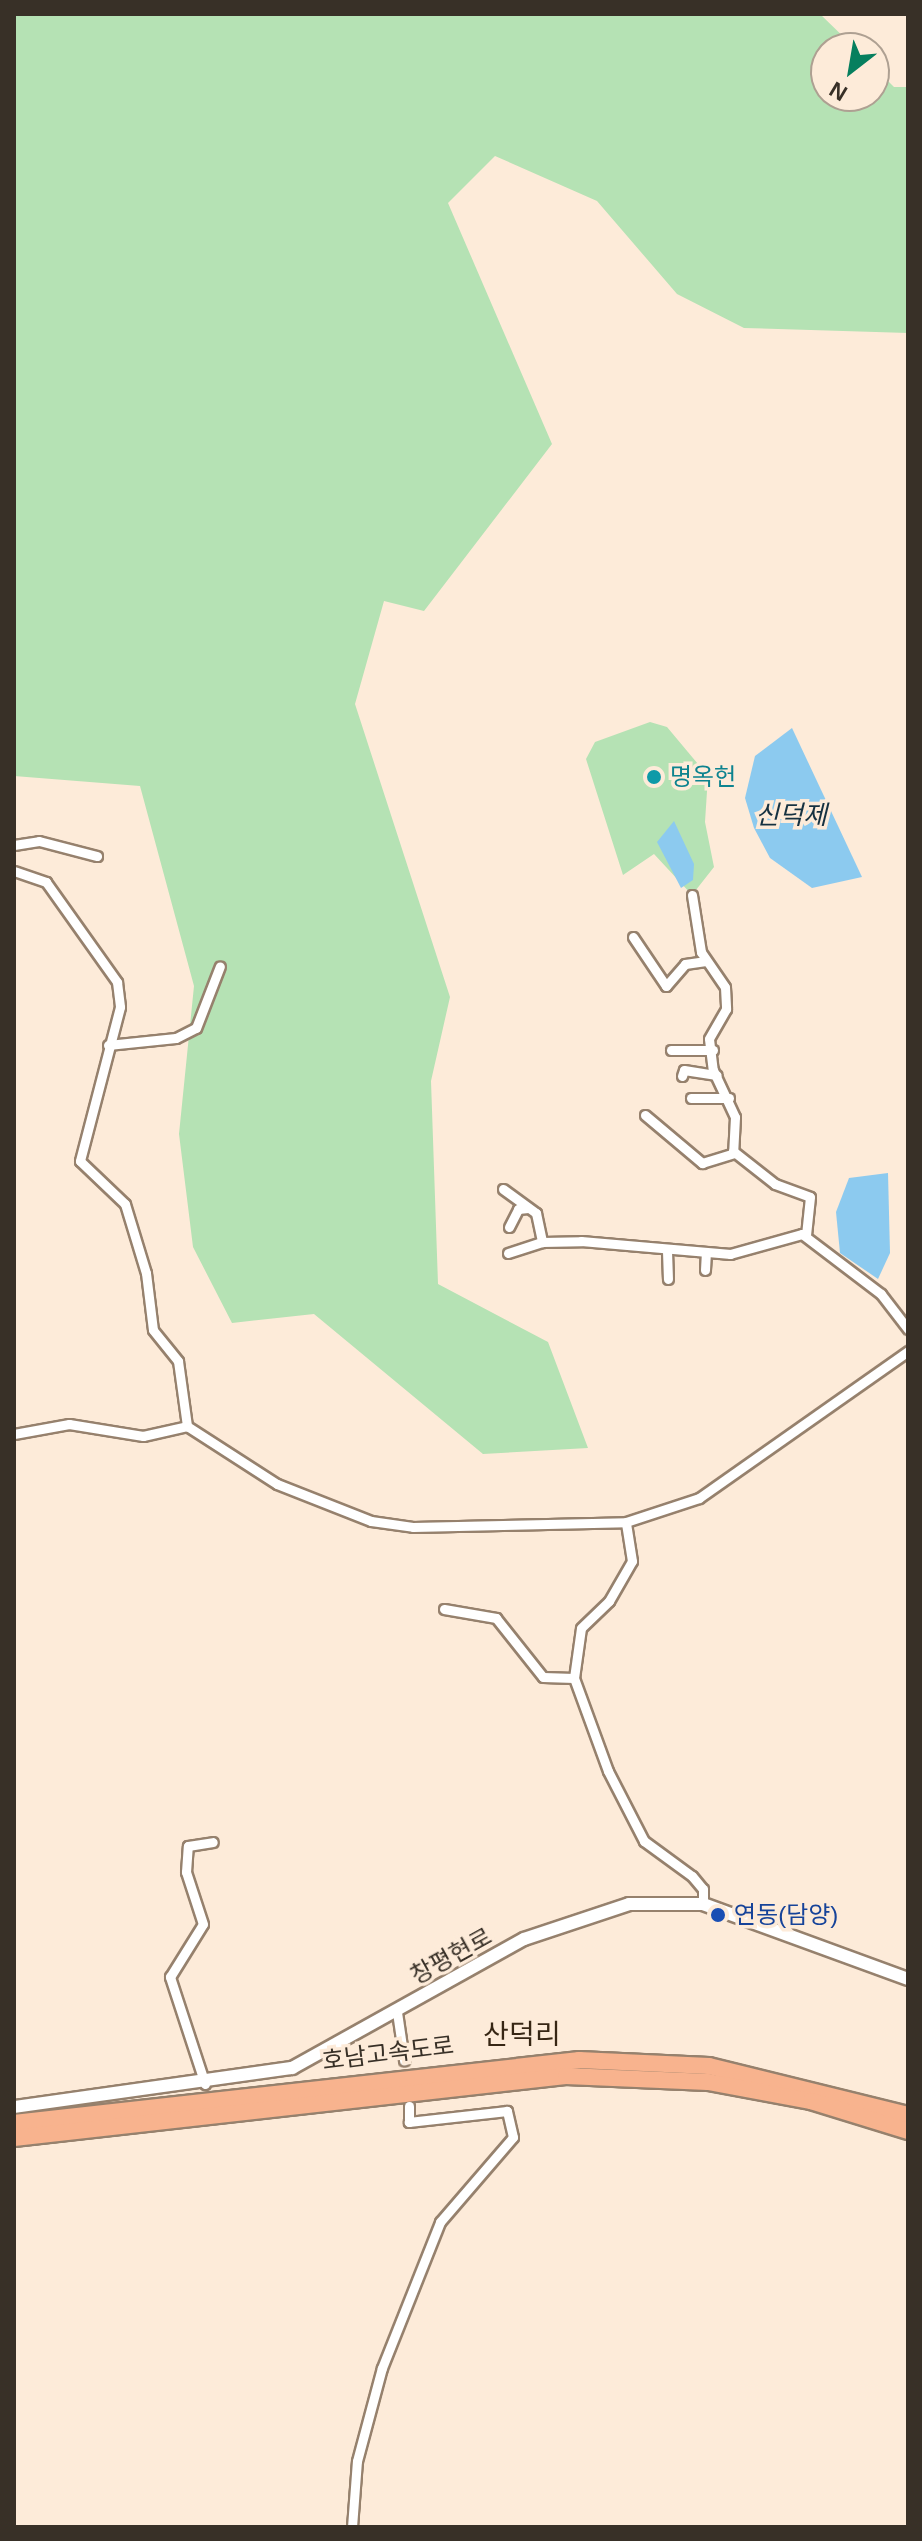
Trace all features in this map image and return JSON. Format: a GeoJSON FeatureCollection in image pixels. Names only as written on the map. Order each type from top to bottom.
{"type":"FeatureCollection","features":[{"type":"Feature","properties":{"kind":"highway","name":"호남고속도로"},"geometry":{"type":"LineString","coordinates":[[14,2123],[579,2060],[709,2066],[908,2115]]}},
{"type":"Feature","properties":{"kind":"highway","name":"호남고속도로"},"geometry":{"type":"LineString","coordinates":[[14,2138],[566,2076],[708,2082],[811,2101],[908,2131]]}},
{"type":"Feature","properties":{"kind":"main road","name":"창평현로"},"geometry":{"type":"LineString","coordinates":[[14,2107],[205,2084],[292,2068],[575,1918],[629,1904],[703,1904],[908,1979]]}},
{"type":"Feature","properties":{"kind":"street"},"geometry":{"type":"LineString","coordinates":[[14,845],[39,841],[97,856]]}},
{"type":"Feature","properties":{"kind":"street"},"geometry":{"type":"LineString","coordinates":[[14,871],[46,882],[110,966],[120,1007],[80,1161],[125,1204],[146,1273],[153,1330],[178,1361],[187,1426]]}},
{"type":"Feature","properties":{"kind":"street"},"geometry":{"type":"LineString","coordinates":[[692,895],[706,961],[726,999],[712,1029],[713,1050],[717,1075],[729,1098],[735,1153],[775,1184],[810,1197],[806,1236]]}},
{"type":"Feature","properties":{"kind":"street"},"geometry":{"type":"LineString","coordinates":[[633,937],[666,986],[685,964],[706,961]]}},
{"type":"Feature","properties":{"kind":"street"},"geometry":{"type":"LineString","coordinates":[[108,1045],[176,1038],[196,1028],[220,966]]}},
{"type":"Feature","properties":{"kind":"street"},"geometry":{"type":"LineString","coordinates":[[671,1050],[713,1050]]}},
{"type":"Feature","properties":{"kind":"street"},"geometry":{"type":"LineString","coordinates":[[682,1076],[717,1075]]}},
{"type":"Feature","properties":{"kind":"street"},"geometry":{"type":"LineString","coordinates":[[691,1098],[729,1098]]}},
{"type":"Feature","properties":{"kind":"street"},"geometry":{"type":"LineString","coordinates":[[645,1115],[702,1163],[735,1153]]}},
{"type":"Feature","properties":{"kind":"street"},"geometry":{"type":"LineString","coordinates":[[503,1189],[528,1208],[542,1242]]}},
{"type":"Feature","properties":{"kind":"street"},"geometry":{"type":"LineString","coordinates":[[509,1227],[518,1209],[528,1208]]}},
{"type":"Feature","properties":{"kind":"street"},"geometry":{"type":"LineString","coordinates":[[508,1253],[542,1242],[730,1254],[789,1232],[806,1236],[881,1294],[908,1329]]}},
{"type":"Feature","properties":{"kind":"street"},"geometry":{"type":"LineString","coordinates":[[667,1251],[668,1279]]}},
{"type":"Feature","properties":{"kind":"street"},"geometry":{"type":"LineString","coordinates":[[705,1270],[706,1252]]}},
{"type":"Feature","properties":{"kind":"street"},"geometry":{"type":"LineString","coordinates":[[14,1434],[69,1424],[143,1436],[187,1426],[277,1484],[371,1521],[510,1529],[626,1522],[699,1498],[908,1351]]}},
{"type":"Feature","properties":{"kind":"street"},"geometry":{"type":"LineString","coordinates":[[626,1522],[632,1561],[609,1601],[581,1628],[574,1678],[608,1771],[644,1841],[692,1876],[703,1889],[703,1904]]}},
{"type":"Feature","properties":{"kind":"street"},"geometry":{"type":"LineString","coordinates":[[444,1609],[496,1618],[543,1677],[574,1678]]}},
{"type":"Feature","properties":{"kind":"street"},"geometry":{"type":"LineString","coordinates":[[205,2084],[170,1977],[203,1924],[186,1872],[188,1846],[213,1842]]}},
{"type":"Feature","properties":{"kind":"street"},"geometry":{"type":"LineString","coordinates":[[397,2012],[404,2060]]}},
{"type":"Feature","properties":{"kind":"street"},"geometry":{"type":"LineString","coordinates":[[352,2527],[357,2461],[382,2368],[440,2222],[513,2137],[507,2111],[409,2122],[409,2106]]}},
{"type":"Feature","properties":{"kind":"green space"},"geometry":{"type":"Polygon","coordinates":[[[14,14],[820,14],[839,32],[810,32],[810,112],[890,112],[890,83],[894,87],[908,87],[908,333],[744,328],[677,294],[597,201],[495,156],[448,203],[552,444],[424,611],[384,601],[355,704],[450,997],[431,1081],[438,1284],[548,1342],[588,1448],[483,1454],[314,1314],[232,1323],[193,1247],[179,1134],[194,986],[140,786],[14,776],[14,14]]]}},
{"type":"Feature","properties":{"kind":"green space"},"geometry":{"type":"Polygon","coordinates":[[[650,722],[667,727],[708,776],[705,822],[714,867],[692,895],[654,854],[623,875],[586,759],[595,742],[650,722]]]}},
{"type":"Feature","properties":{"kind":"water","name":"신덕제"},"geometry":{"type":"Polygon","coordinates":[[[792,728],[862,877],[812,888],[770,858],[754,828],[745,798],[755,756],[792,728]]]}},
{"type":"Feature","properties":{"kind":"water"},"geometry":{"type":"Polygon","coordinates":[[[674,821],[694,864],[693,880],[681,888],[657,842],[674,821]]]}},
{"type":"Feature","properties":{"kind":"water"},"geometry":{"type":"Polygon","coordinates":[[[888,1173],[890,1253],[878,1279],[840,1253],[836,1212],[849,1178],[888,1173]]]}},
{"type":"Feature","properties":{"kind":"place","name":"명옥헌"},"geometry":{"type":"Point","coordinates":[654,777]}},
{"type":"Feature","properties":{"kind":"place","name":"연동(담양)"},"geometry":{"type":"Point","coordinates":[718,1915]}},
{"type":"Feature","properties":{"kind":"district","name":"산덕리"},"geometry":{"type":"Point","coordinates":[522,2035]}}]}
